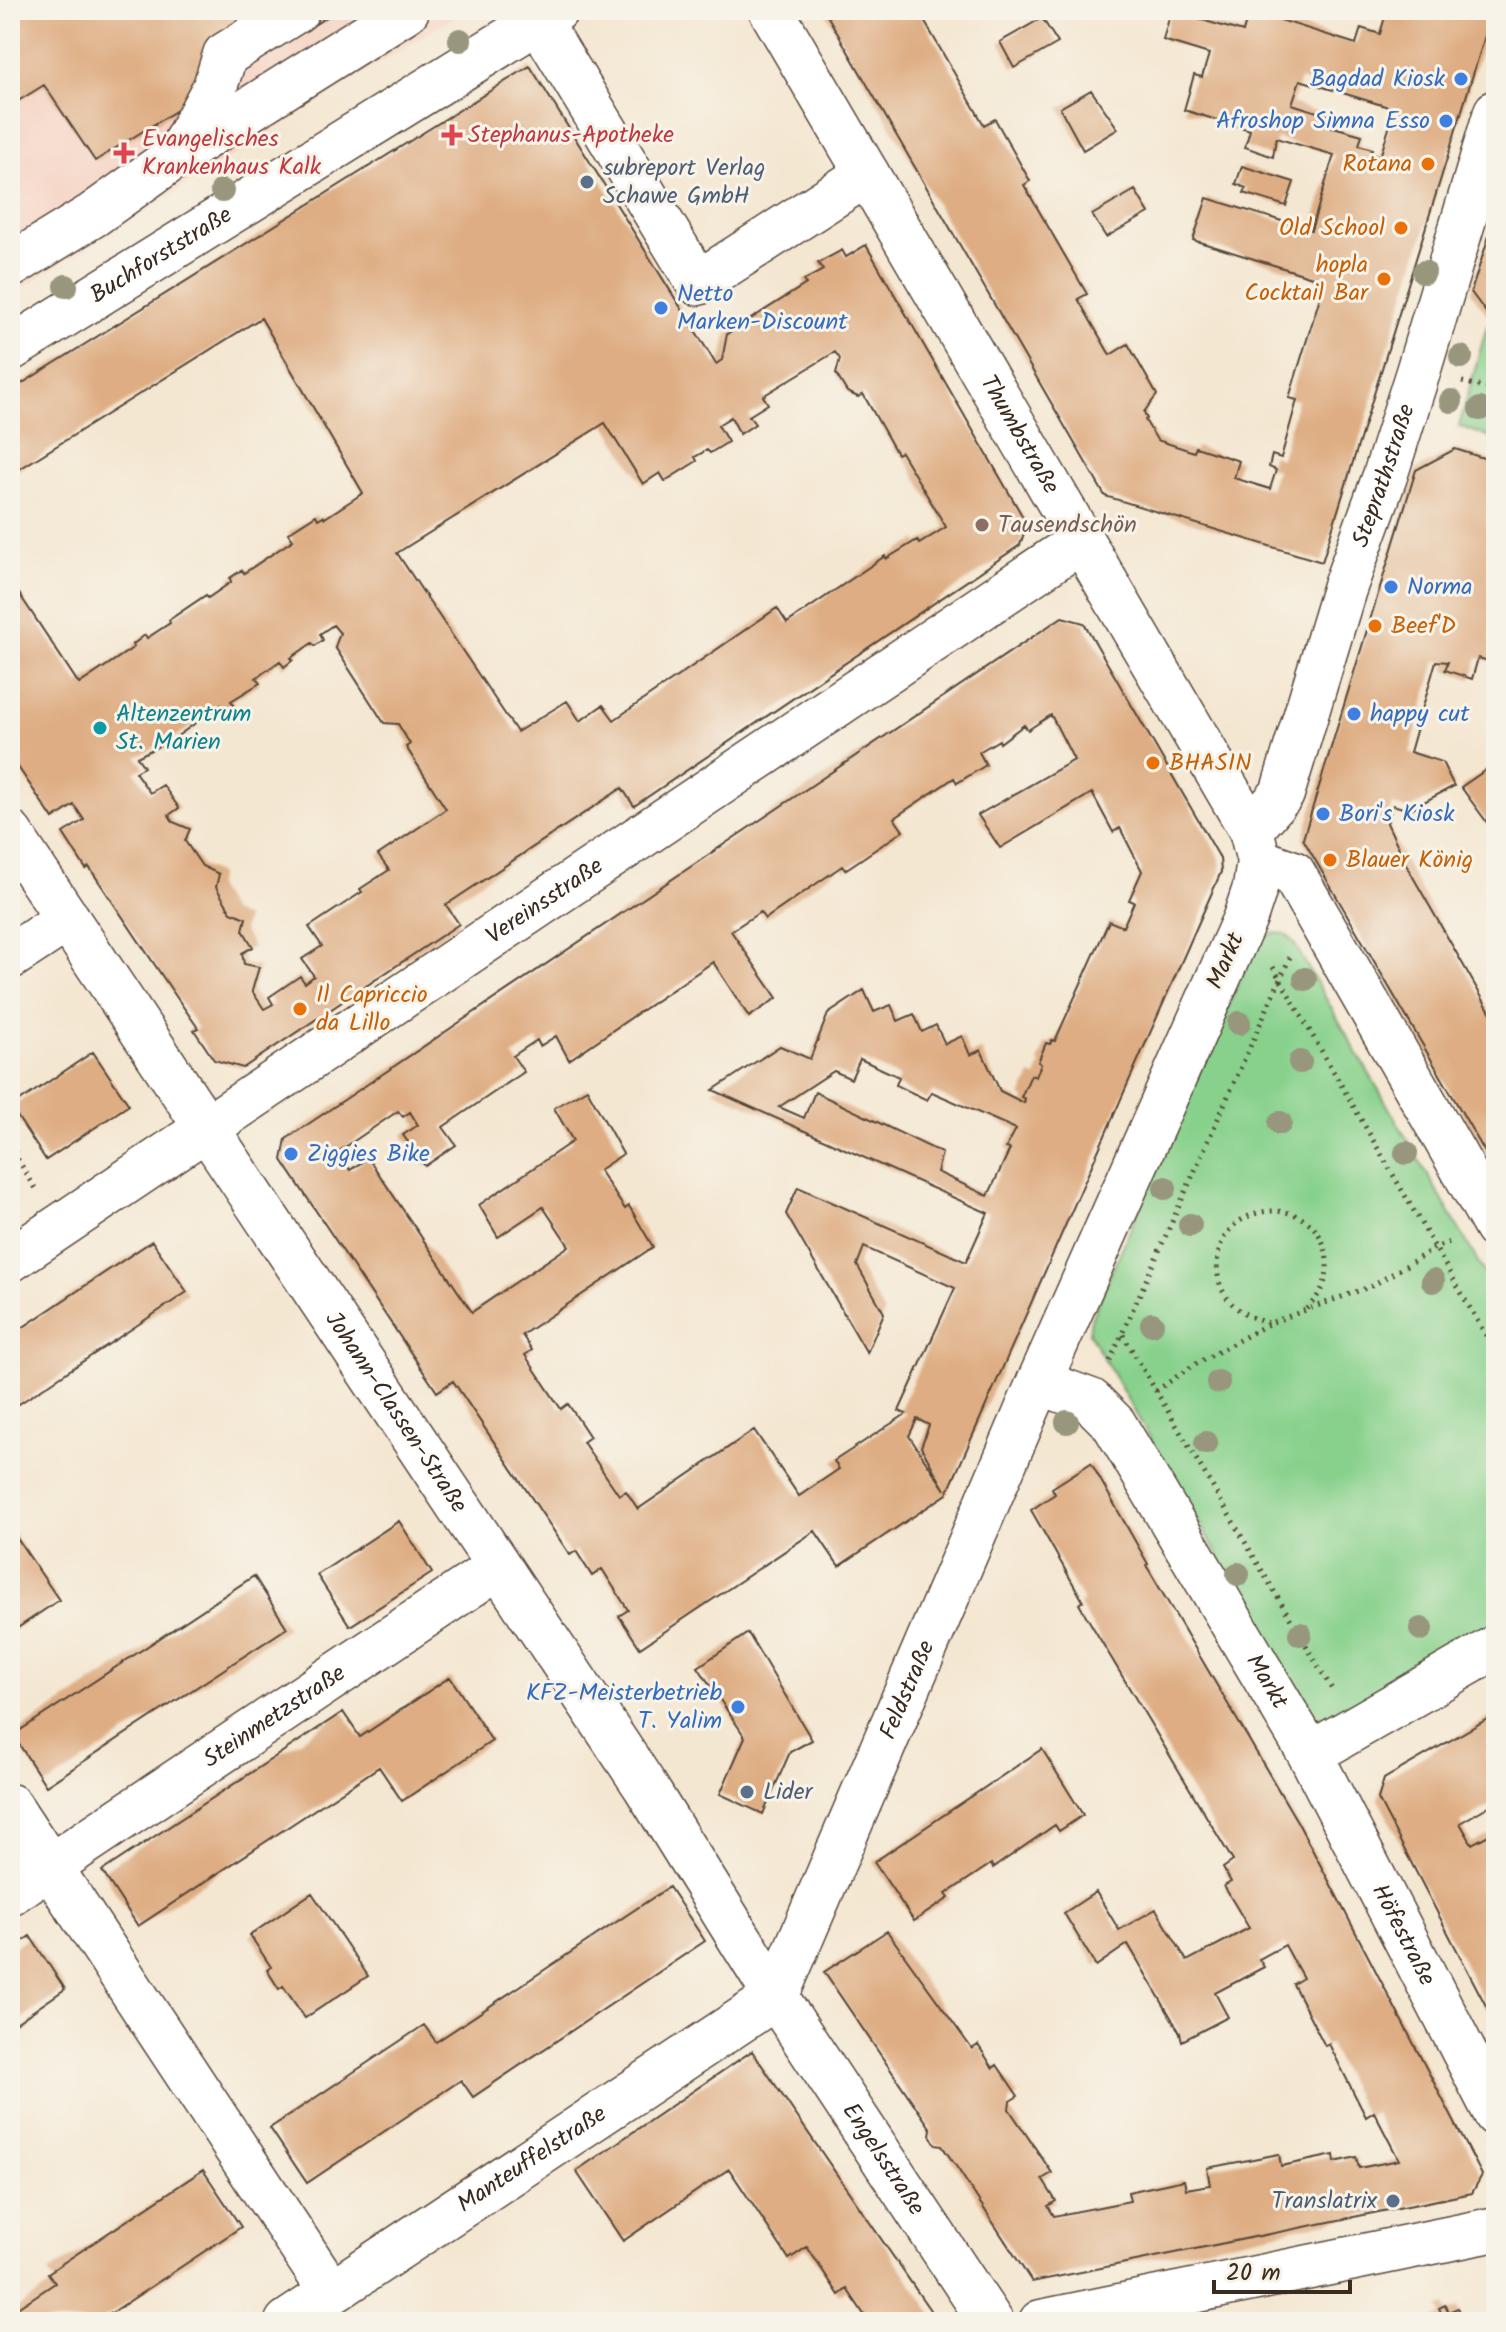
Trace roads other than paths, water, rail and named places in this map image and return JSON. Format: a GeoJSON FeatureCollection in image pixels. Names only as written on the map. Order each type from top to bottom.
{"type":"FeatureCollection","features":[{"type":"Feature","properties":{"kind":"street"},"geometry":{"type":"LineString","coordinates":[[180,153],[215,87],[225,55],[297,10]]}},
{"type":"Feature","properties":{"kind":"street"},"geometry":{"type":"LineString","coordinates":[[10,266],[93,215],[180,153],[407,10]]}},
{"type":"Feature","properties":{"kind":"street","name":"Thumbstraße"},"geometry":{"type":"LineString","coordinates":[[771,10],[1255,845]]}},
{"type":"Feature","properties":{"kind":"street"},"geometry":{"type":"LineString","coordinates":[[548,15],[698,283],[867,174]]}},
{"type":"Feature","properties":{"kind":"street","name":"Buchforststraße"},"geometry":{"type":"LineString","coordinates":[[10,349],[548,15]]}},
{"type":"Feature","properties":{"kind":"street","name":"Steprathstraße"},"geometry":{"type":"LineString","coordinates":[[1255,845],[1282,794],[1344,589],[1418,372],[1496,112]]}},
{"type":"Feature","properties":{"kind":"street","name":"Vereinsstraße"},"geometry":{"type":"LineString","coordinates":[[10,1260],[1081,541]]}},
{"type":"Feature","properties":{"kind":"street","name":"Johann-Classen-Straße"},"geometry":{"type":"LineString","coordinates":[[10,833],[645,1786],[776,1997]]}},
{"type":"Feature","properties":{"kind":"street"},"geometry":{"type":"LineString","coordinates":[[1255,845],[1293,873],[1496,1225]]}},
{"type":"Feature","properties":{"kind":"street","name":"Markt"},"geometry":{"type":"LineString","coordinates":[[1255,845],[1255,888],[1245,918],[1039,1382],[1102,1412],[1310,1754]]}},
{"type":"Feature","properties":{"kind":"street"},"geometry":{"type":"LineString","coordinates":[[10,957],[68,919]]}},
{"type":"Feature","properties":{"kind":"street","name":"Feldstraße"},"geometry":{"type":"LineString","coordinates":[[776,1997],[1039,1382]]}},
{"type":"Feature","properties":{"kind":"street","name":"Steinmetzstraße"},"geometry":{"type":"LineString","coordinates":[[10,1893],[498,1567]]}},
{"type":"Feature","properties":{"kind":"street"},"geometry":{"type":"LineString","coordinates":[[1310,1754],[1496,1647]]}},
{"type":"Feature","properties":{"kind":"street","name":"Höfestraße"},"geometry":{"type":"LineString","coordinates":[[1310,1754],[1496,2114]]}},
{"type":"Feature","properties":{"kind":"street"},"geometry":{"type":"LineString","coordinates":[[10,1806],[331,2292]]}},
{"type":"Feature","properties":{"kind":"street","name":"Manteuffelstraße"},"geometry":{"type":"LineString","coordinates":[[287,2322],[776,1997]]}},
{"type":"Feature","properties":{"kind":"street","name":"Engelsstraße"},"geometry":{"type":"LineString","coordinates":[[776,1997],[991,2322]]}},
{"type":"Feature","properties":{"kind":"street"},"geometry":{"type":"LineString","coordinates":[[1041,2322],[1496,2229]]}},
{"type":"Feature","properties":{"kind":"place","name":"Bagdad Kiosk"},"geometry":{"type":"Point","coordinates":[1461,79]}},
{"type":"Feature","properties":{"kind":"place","name":"Afroshop Simna Esso"},"geometry":{"type":"Point","coordinates":[1446,121]}},
{"type":"Feature","properties":{"kind":"place","name":"Stephanus-Apotheke"},"geometry":{"type":"Point","coordinates":[452,135]}},
{"type":"Feature","properties":{"kind":"place","name":"Evangelisches Krankenhaus Kalk"},"geometry":{"type":"Point","coordinates":[124,153]}},
{"type":"Feature","properties":{"kind":"place","name":"Rotana"},"geometry":{"type":"Point","coordinates":[1428,164]}},
{"type":"Feature","properties":{"kind":"place","name":"subreport Verlag Schawe GmbH"},"geometry":{"type":"Point","coordinates":[587,182]}},
{"type":"Feature","properties":{"kind":"place","name":"Old School"},"geometry":{"type":"Point","coordinates":[1401,228]}},
{"type":"Feature","properties":{"kind":"place","name":"hopla Cocktail Bar"},"geometry":{"type":"Point","coordinates":[1384,279]}},
{"type":"Feature","properties":{"kind":"place","name":"Netto Marken-Discount"},"geometry":{"type":"Point","coordinates":[661,308]}},
{"type":"Feature","properties":{"kind":"place","name":"Tausendschön"},"geometry":{"type":"Point","coordinates":[982,525]}},
{"type":"Feature","properties":{"kind":"place","name":"Norma"},"geometry":{"type":"Point","coordinates":[1391,587]}},
{"type":"Feature","properties":{"kind":"place","name":"Beef'D"},"geometry":{"type":"Point","coordinates":[1375,626]}},
{"type":"Feature","properties":{"kind":"place","name":"happy cut"},"geometry":{"type":"Point","coordinates":[1354,714]}},
{"type":"Feature","properties":{"kind":"place","name":"Altenzentrum St. Marien"},"geometry":{"type":"Point","coordinates":[100,728]}},
{"type":"Feature","properties":{"kind":"place","name":"BHASIN"},"geometry":{"type":"Point","coordinates":[1153,763]}},
{"type":"Feature","properties":{"kind":"place","name":"Bori's Kiosk"},"geometry":{"type":"Point","coordinates":[1323,814]}},
{"type":"Feature","properties":{"kind":"place","name":"Blauer König"},"geometry":{"type":"Point","coordinates":[1330,860]}},
{"type":"Feature","properties":{"kind":"place","name":"Il Capriccio da Lillo"},"geometry":{"type":"Point","coordinates":[300,1009]}},
{"type":"Feature","properties":{"kind":"place","name":"Ziggies Bike"},"geometry":{"type":"Point","coordinates":[291,1154]}},
{"type":"Feature","properties":{"kind":"place","name":"KFZ-Meisterbetrieb T. Yalim"},"geometry":{"type":"Point","coordinates":[738,1707]}},
{"type":"Feature","properties":{"kind":"place","name":"Lider"},"geometry":{"type":"Point","coordinates":[747,1792]}},
{"type":"Feature","properties":{"kind":"place","name":"Translatrix"},"geometry":{"type":"Point","coordinates":[1393,2201]}}]}
